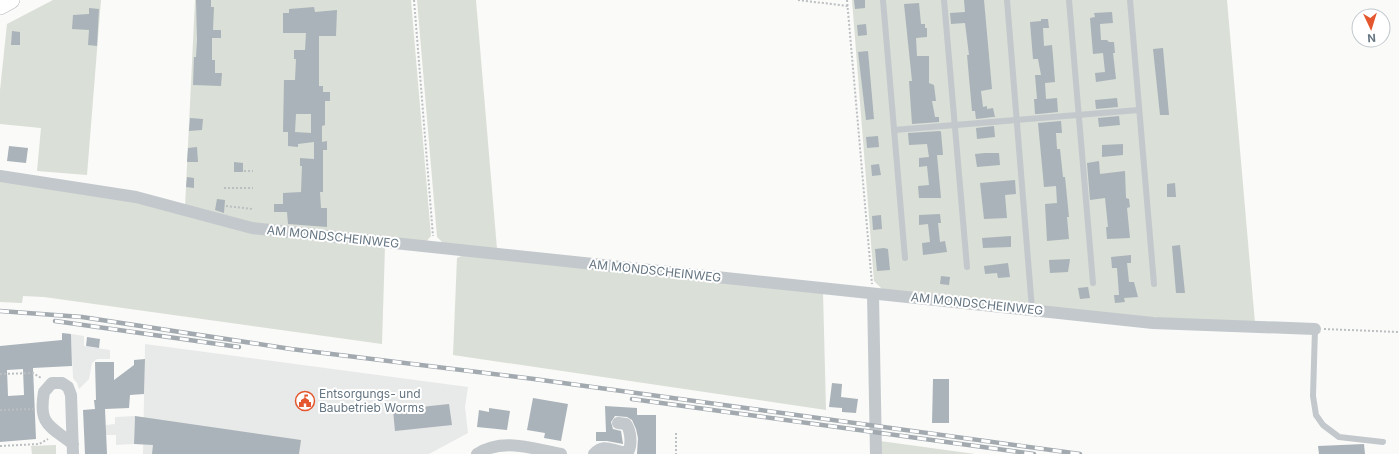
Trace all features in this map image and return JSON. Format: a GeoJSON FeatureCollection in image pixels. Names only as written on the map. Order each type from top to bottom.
{"type":"FeatureCollection","features":[{"type":"Feature","properties":{"kind":"street","name":"AM MONDSCHEINWEG"},"geometry":{"type":"LineString","coordinates":[[0,176],[136,197],[252,228],[873,294],[1188,325],[1315,329]]}},
{"type":"Feature","properties":{"kind":"street"},"geometry":{"type":"LineString","coordinates":[[873,294],[876,454]]}},
{"type":"Feature","properties":{"kind":"street"},"geometry":{"type":"LineString","coordinates":[[54,382],[62,383],[70,390],[73,449],[46,423],[43,408],[44,392],[49,385],[54,382]]}},
{"type":"Feature","properties":{"kind":"street"},"geometry":{"type":"LineString","coordinates":[[594,454],[598,450],[605,448],[617,453],[628,452],[630,447],[630,429],[626,424],[618,423]]}},
{"type":"Feature","properties":{"kind":"street"},"geometry":{"type":"LineString","coordinates":[[477,454],[486,449],[508,444],[561,454]]}},
{"type":"Feature","properties":{"kind":"lane"},"geometry":{"type":"LineString","coordinates":[[883,0],[905,258]]}},
{"type":"Feature","properties":{"kind":"lane"},"geometry":{"type":"LineString","coordinates":[[944,0],[967,267]]}},
{"type":"Feature","properties":{"kind":"lane"},"geometry":{"type":"LineString","coordinates":[[1007,0],[1032,309]]}},
{"type":"Feature","properties":{"kind":"lane"},"geometry":{"type":"LineString","coordinates":[[1069,0],[1093,283]]}},
{"type":"Feature","properties":{"kind":"lane"},"geometry":{"type":"LineString","coordinates":[[1130,0],[1154,284]]}},
{"type":"Feature","properties":{"kind":"lane"},"geometry":{"type":"LineString","coordinates":[[894,130],[1139,110]]}},
{"type":"Feature","properties":{"kind":"lane"},"geometry":{"type":"LineString","coordinates":[[1315,329],[1313,396],[1316,415],[1323,425],[1340,437],[1383,442]]}},
{"type":"Feature","properties":{"kind":"path"},"geometry":{"type":"LineString","coordinates":[[414,0],[434,247]]}},
{"type":"Feature","properties":{"kind":"path"},"geometry":{"type":"LineString","coordinates":[[798,0],[848,6]]}},
{"type":"Feature","properties":{"kind":"path"},"geometry":{"type":"LineString","coordinates":[[847,0],[873,294]]}},
{"type":"Feature","properties":{"kind":"path"},"geometry":{"type":"LineString","coordinates":[[244,171],[253,171]]}},
{"type":"Feature","properties":{"kind":"path"},"geometry":{"type":"LineString","coordinates":[[224,188],[253,188]]}},
{"type":"Feature","properties":{"kind":"path"},"geometry":{"type":"LineString","coordinates":[[226,206],[253,209]]}},
{"type":"Feature","properties":{"kind":"path"},"geometry":{"type":"LineString","coordinates":[[1315,329],[1399,332]]}},
{"type":"Feature","properties":{"kind":"path"},"geometry":{"type":"LineString","coordinates":[[0,374],[33,373],[49,385]]}},
{"type":"Feature","properties":{"kind":"path"},"geometry":{"type":"LineString","coordinates":[[0,410],[43,408]]}},
{"type":"Feature","properties":{"kind":"path"},"geometry":{"type":"LineString","coordinates":[[0,446],[39,444],[58,433]]}},
{"type":"Feature","properties":{"kind":"path"},"geometry":{"type":"LineString","coordinates":[[676,433],[676,454]]}},
{"type":"Feature","properties":{"kind":"shaded area"},"geometry":{"type":"Polygon","coordinates":[[[53,0],[101,0],[87,175],[37,171],[41,128],[0,124],[0,90],[7,24],[53,0]]]}},
{"type":"Feature","properties":{"kind":"shaded area"},"geometry":{"type":"Polygon","coordinates":[[[195,0],[411,0],[431,236],[426,242],[252,223],[185,207],[195,0]]]}},
{"type":"Feature","properties":{"kind":"shaded area"},"geometry":{"type":"Polygon","coordinates":[[[417,0],[476,0],[497,249],[444,244],[437,237],[417,0]]]}},
{"type":"Feature","properties":{"kind":"shaded area"},"geometry":{"type":"Polygon","coordinates":[[[852,0],[1227,0],[1255,323],[1188,321],[884,291],[874,281],[852,0]]]}},
{"type":"Feature","properties":{"kind":"shaded area"},"geometry":{"type":"Polygon","coordinates":[[[0,181],[118,198],[385,246],[382,344],[44,297],[23,296],[22,303],[0,302],[0,181]]]}},
{"type":"Feature","properties":{"kind":"shaded area"},"geometry":{"type":"Polygon","coordinates":[[[466,254],[823,292],[826,410],[453,355],[457,258],[466,254]]]}},
{"type":"Feature","properties":{"kind":"shaded area"},"geometry":{"type":"Polygon","coordinates":[[[71,334],[84,336],[84,346],[110,350],[110,359],[97,359],[92,363],[89,379],[79,389],[73,378],[71,334]]]}},
{"type":"Feature","properties":{"kind":"shaded area","name":"Entsorgungs- und Baubetrieb Worms"},"geometry":{"type":"Polygon","coordinates":[[[145,344],[468,387],[465,407],[468,433],[429,454],[143,454],[145,344]]]}},
{"type":"Feature","properties":{"kind":"shaded area"},"geometry":{"type":"Polygon","coordinates":[[[135,416],[134,444],[116,445],[116,435],[106,435],[106,425],[115,424],[115,417],[135,416]]]}},
{"type":"Feature","properties":{"kind":"shaded area"},"geometry":{"type":"Polygon","coordinates":[[[880,441],[975,454],[880,454],[880,441]]]}},
{"type":"Feature","properties":{"kind":"shaded area"},"geometry":{"type":"Polygon","coordinates":[[[56,445],[56,454],[32,454],[31,446],[56,445]]]}},
{"type":"Feature","properties":{"kind":"building"},"geometry":{"type":"Polygon","coordinates":[[[196,0],[211,0],[211,7],[214,7],[213,30],[221,30],[221,38],[212,38],[212,60],[215,60],[215,73],[222,73],[221,86],[193,85],[194,57],[196,57],[197,40],[196,0]]]}},
{"type":"Feature","properties":{"kind":"building"},"geometry":{"type":"Polygon","coordinates":[[[854,0],[865,0],[865,8],[855,9],[854,0]]]}},
{"type":"Feature","properties":{"kind":"building"},"geometry":{"type":"Polygon","coordinates":[[[964,0],[984,0],[992,89],[981,91],[983,107],[987,106],[987,109],[993,108],[995,117],[976,119],[975,111],[972,111],[967,55],[969,55],[965,23],[951,24],[950,13],[965,12],[964,0]]]}},
{"type":"Feature","properties":{"kind":"building"},"geometry":{"type":"Polygon","coordinates":[[[919,3],[921,24],[925,24],[925,28],[927,28],[927,37],[916,38],[917,56],[929,56],[929,83],[934,85],[936,101],[932,101],[935,117],[939,117],[939,122],[912,124],[909,81],[912,81],[904,4],[919,3]]]}},
{"type":"Feature","properties":{"kind":"building"},"geometry":{"type":"Polygon","coordinates":[[[314,7],[315,12],[337,10],[336,36],[319,36],[319,86],[323,86],[323,92],[330,92],[330,101],[325,101],[325,125],[322,126],[322,142],[327,141],[327,150],[323,150],[323,192],[320,192],[321,208],[327,208],[327,227],[288,224],[287,212],[274,212],[274,204],[283,204],[283,193],[301,192],[302,166],[300,166],[300,158],[314,159],[314,142],[298,144],[298,147],[288,146],[288,132],[283,132],[284,80],[295,80],[296,59],[294,59],[294,50],[305,50],[306,33],[283,33],[283,13],[289,13],[289,9],[314,7]],[[296,114],[295,132],[311,133],[311,114],[296,114]]]}},
{"type":"Feature","properties":{"kind":"building"},"geometry":{"type":"Polygon","coordinates":[[[89,8],[99,9],[97,46],[88,45],[89,30],[72,29],[73,15],[89,14],[89,8]]]}},
{"type":"Feature","properties":{"kind":"building"},"geometry":{"type":"Polygon","coordinates":[[[1112,12],[1113,23],[1100,24],[1101,40],[1114,42],[1115,53],[1113,53],[1116,79],[1096,82],[1095,73],[1105,72],[1103,53],[1093,54],[1090,18],[1095,17],[1094,13],[1112,12]]]}},
{"type":"Feature","properties":{"kind":"building"},"geometry":{"type":"Polygon","coordinates":[[[1041,19],[1048,19],[1049,28],[1043,28],[1044,46],[1052,45],[1055,82],[1045,83],[1046,99],[1057,98],[1058,112],[1035,114],[1034,99],[1037,99],[1035,75],[1041,75],[1038,59],[1033,59],[1030,22],[1041,21],[1041,19]]]}},
{"type":"Feature","properties":{"kind":"building"},"geometry":{"type":"Polygon","coordinates":[[[866,24],[867,35],[858,36],[857,25],[866,24]]]}},
{"type":"Feature","properties":{"kind":"building"},"geometry":{"type":"Polygon","coordinates":[[[12,31],[20,32],[20,45],[11,45],[12,31]]]}},
{"type":"Feature","properties":{"kind":"building"},"geometry":{"type":"Polygon","coordinates":[[[1163,48],[1169,115],[1160,115],[1153,49],[1163,48]]]}},
{"type":"Feature","properties":{"kind":"building"},"geometry":{"type":"Polygon","coordinates":[[[868,51],[874,119],[866,120],[858,52],[868,51]]]}},
{"type":"Feature","properties":{"kind":"building"},"geometry":{"type":"Polygon","coordinates":[[[1117,98],[1118,107],[1096,109],[1095,100],[1117,98]]]}},
{"type":"Feature","properties":{"kind":"building"},"geometry":{"type":"Polygon","coordinates":[[[1119,116],[1120,125],[1099,127],[1098,118],[1119,116]]]}},
{"type":"Feature","properties":{"kind":"building"},"geometry":{"type":"Polygon","coordinates":[[[190,118],[203,119],[202,130],[189,131],[190,118]]]}},
{"type":"Feature","properties":{"kind":"building"},"geometry":{"type":"Polygon","coordinates":[[[1061,121],[1062,133],[1056,133],[1057,149],[1060,149],[1063,177],[1065,177],[1069,217],[1067,217],[1069,239],[1047,241],[1045,204],[1057,203],[1056,186],[1044,187],[1038,123],[1061,121]]]}},
{"type":"Feature","properties":{"kind":"building"},"geometry":{"type":"Polygon","coordinates":[[[994,126],[995,137],[977,139],[976,128],[994,126]]]}},
{"type":"Feature","properties":{"kind":"building"},"geometry":{"type":"Polygon","coordinates":[[[940,131],[943,155],[937,155],[941,198],[919,198],[918,186],[929,185],[927,166],[919,167],[919,158],[929,157],[927,144],[909,145],[908,133],[940,131]]]}},
{"type":"Feature","properties":{"kind":"building"},"geometry":{"type":"Polygon","coordinates":[[[878,136],[879,147],[867,148],[866,137],[878,136]]]}},
{"type":"Feature","properties":{"kind":"building"},"geometry":{"type":"Polygon","coordinates":[[[1123,144],[1123,155],[1102,157],[1102,145],[1123,144]]]}},
{"type":"Feature","properties":{"kind":"building"},"geometry":{"type":"Polygon","coordinates":[[[9,146],[28,148],[26,163],[7,161],[9,146]]]}},
{"type":"Feature","properties":{"kind":"building"},"geometry":{"type":"Polygon","coordinates":[[[197,147],[198,162],[187,162],[188,148],[197,147]]]}},
{"type":"Feature","properties":{"kind":"building"},"geometry":{"type":"Polygon","coordinates":[[[999,153],[1000,165],[977,167],[975,154],[999,153]]]}},
{"type":"Feature","properties":{"kind":"building"},"geometry":{"type":"Polygon","coordinates":[[[1099,161],[1100,174],[1125,171],[1126,198],[1129,199],[1130,207],[1127,208],[1130,238],[1107,239],[1106,227],[1108,227],[1105,198],[1090,200],[1087,163],[1099,161]]]}},
{"type":"Feature","properties":{"kind":"building"},"geometry":{"type":"Polygon","coordinates":[[[234,162],[243,163],[243,172],[234,172],[234,162]]]}},
{"type":"Feature","properties":{"kind":"building"},"geometry":{"type":"Polygon","coordinates":[[[879,164],[881,175],[872,176],[871,165],[879,164]]]}},
{"type":"Feature","properties":{"kind":"building"},"geometry":{"type":"Polygon","coordinates":[[[187,177],[194,178],[194,188],[186,187],[187,177]]]}},
{"type":"Feature","properties":{"kind":"building"},"geometry":{"type":"Polygon","coordinates":[[[1015,180],[1016,194],[1005,195],[1007,218],[984,219],[980,183],[1015,180]]]}},
{"type":"Feature","properties":{"kind":"building"},"geometry":{"type":"Polygon","coordinates":[[[1175,183],[1176,197],[1167,197],[1167,184],[1175,183]]]}},
{"type":"Feature","properties":{"kind":"building"},"geometry":{"type":"Polygon","coordinates":[[[217,199],[225,200],[224,213],[215,210],[217,199]]]}},
{"type":"Feature","properties":{"kind":"building"},"geometry":{"type":"Polygon","coordinates":[[[940,214],[941,223],[938,223],[940,242],[945,241],[947,252],[923,255],[922,243],[930,242],[928,224],[919,225],[919,215],[940,214]]]}},
{"type":"Feature","properties":{"kind":"building"},"geometry":{"type":"Polygon","coordinates":[[[881,215],[882,229],[873,230],[872,216],[881,215]]]}},
{"type":"Feature","properties":{"kind":"building"},"geometry":{"type":"Polygon","coordinates":[[[1011,236],[1011,247],[983,248],[982,238],[1011,236]]]}},
{"type":"Feature","properties":{"kind":"building"},"geometry":{"type":"Polygon","coordinates":[[[1180,245],[1185,293],[1176,293],[1172,246],[1180,245]]]}},
{"type":"Feature","properties":{"kind":"building"},"geometry":{"type":"Polygon","coordinates":[[[875,249],[888,249],[890,270],[877,271],[875,249]]]}},
{"type":"Feature","properties":{"kind":"building"},"geometry":{"type":"Polygon","coordinates":[[[1131,255],[1131,263],[1127,263],[1129,282],[1134,282],[1138,297],[1124,298],[1125,302],[1115,303],[1114,295],[1119,295],[1117,268],[1112,268],[1111,257],[1131,255]]]}},
{"type":"Feature","properties":{"kind":"building"},"geometry":{"type":"Polygon","coordinates":[[[1070,259],[1068,272],[1050,273],[1049,260],[1070,259]]]}},
{"type":"Feature","properties":{"kind":"building"},"geometry":{"type":"Polygon","coordinates":[[[1008,263],[1010,277],[998,278],[997,273],[985,274],[984,266],[1008,263]]]}},
{"type":"Feature","properties":{"kind":"building"},"geometry":{"type":"Polygon","coordinates":[[[941,276],[950,277],[949,285],[940,284],[941,276]]]}},
{"type":"Feature","properties":{"kind":"building"},"geometry":{"type":"Polygon","coordinates":[[[1088,287],[1090,298],[1080,299],[1078,288],[1088,287]]]}},
{"type":"Feature","properties":{"kind":"building"},"geometry":{"type":"Polygon","coordinates":[[[62,333],[71,334],[72,366],[33,368],[36,439],[0,442],[0,346],[62,340],[62,333]],[[23,369],[7,370],[8,396],[24,395],[23,369]]]}},
{"type":"Feature","properties":{"kind":"building"},"geometry":{"type":"Polygon","coordinates":[[[87,337],[100,339],[99,348],[86,346],[87,337]]]}},
{"type":"Feature","properties":{"kind":"building"},"geometry":{"type":"Polygon","coordinates":[[[145,359],[144,394],[130,395],[129,408],[105,409],[107,454],[85,454],[83,410],[95,409],[95,362],[114,362],[114,380],[134,365],[134,360],[145,359]]]}},
{"type":"Feature","properties":{"kind":"building"},"geometry":{"type":"Polygon","coordinates":[[[933,379],[949,379],[949,423],[932,423],[933,379]]]}},
{"type":"Feature","properties":{"kind":"building"},"geometry":{"type":"Polygon","coordinates":[[[832,383],[842,384],[841,397],[858,399],[856,413],[842,412],[842,408],[829,407],[832,383]]]}},
{"type":"Feature","properties":{"kind":"building"},"geometry":{"type":"Polygon","coordinates":[[[533,398],[568,404],[561,441],[544,438],[545,433],[527,430],[533,398]]]}},
{"type":"Feature","properties":{"kind":"building"},"geometry":{"type":"Polygon","coordinates":[[[449,404],[452,425],[395,431],[393,410],[449,404]]]}},
{"type":"Feature","properties":{"kind":"building"},"geometry":{"type":"Polygon","coordinates":[[[605,406],[637,408],[637,415],[656,415],[656,454],[637,454],[638,438],[636,429],[632,420],[627,417],[615,416],[611,422],[613,429],[621,431],[623,444],[607,441],[596,441],[596,432],[606,432],[605,406]]]}},
{"type":"Feature","properties":{"kind":"building"},"geometry":{"type":"Polygon","coordinates":[[[489,408],[510,411],[507,430],[477,427],[479,410],[489,412],[489,408]]]}},
{"type":"Feature","properties":{"kind":"building"},"geometry":{"type":"Polygon","coordinates":[[[135,416],[301,440],[299,454],[152,454],[153,445],[134,444],[135,416]]]}},
{"type":"Feature","properties":{"kind":"building"},"geometry":{"type":"Polygon","coordinates":[[[1364,444],[1365,454],[1319,454],[1318,446],[1364,444]]]}},
{"type":"Feature","properties":{"kind":"railway"},"geometry":{"type":"LineString","coordinates":[[0,311],[82,317],[291,349],[534,379],[1080,454]]}},
{"type":"Feature","properties":{"kind":"railway"},"geometry":{"type":"LineString","coordinates":[[55,321],[239,347]]}},
{"type":"Feature","properties":{"kind":"railway"},"geometry":{"type":"LineString","coordinates":[[632,399],[1034,454]]}},
{"type":"Feature","properties":{"kind":"place","name":"Entsorgungs- und Baubetrieb Worms"},"geometry":{"type":"Point","coordinates":[305,401]}}]}
